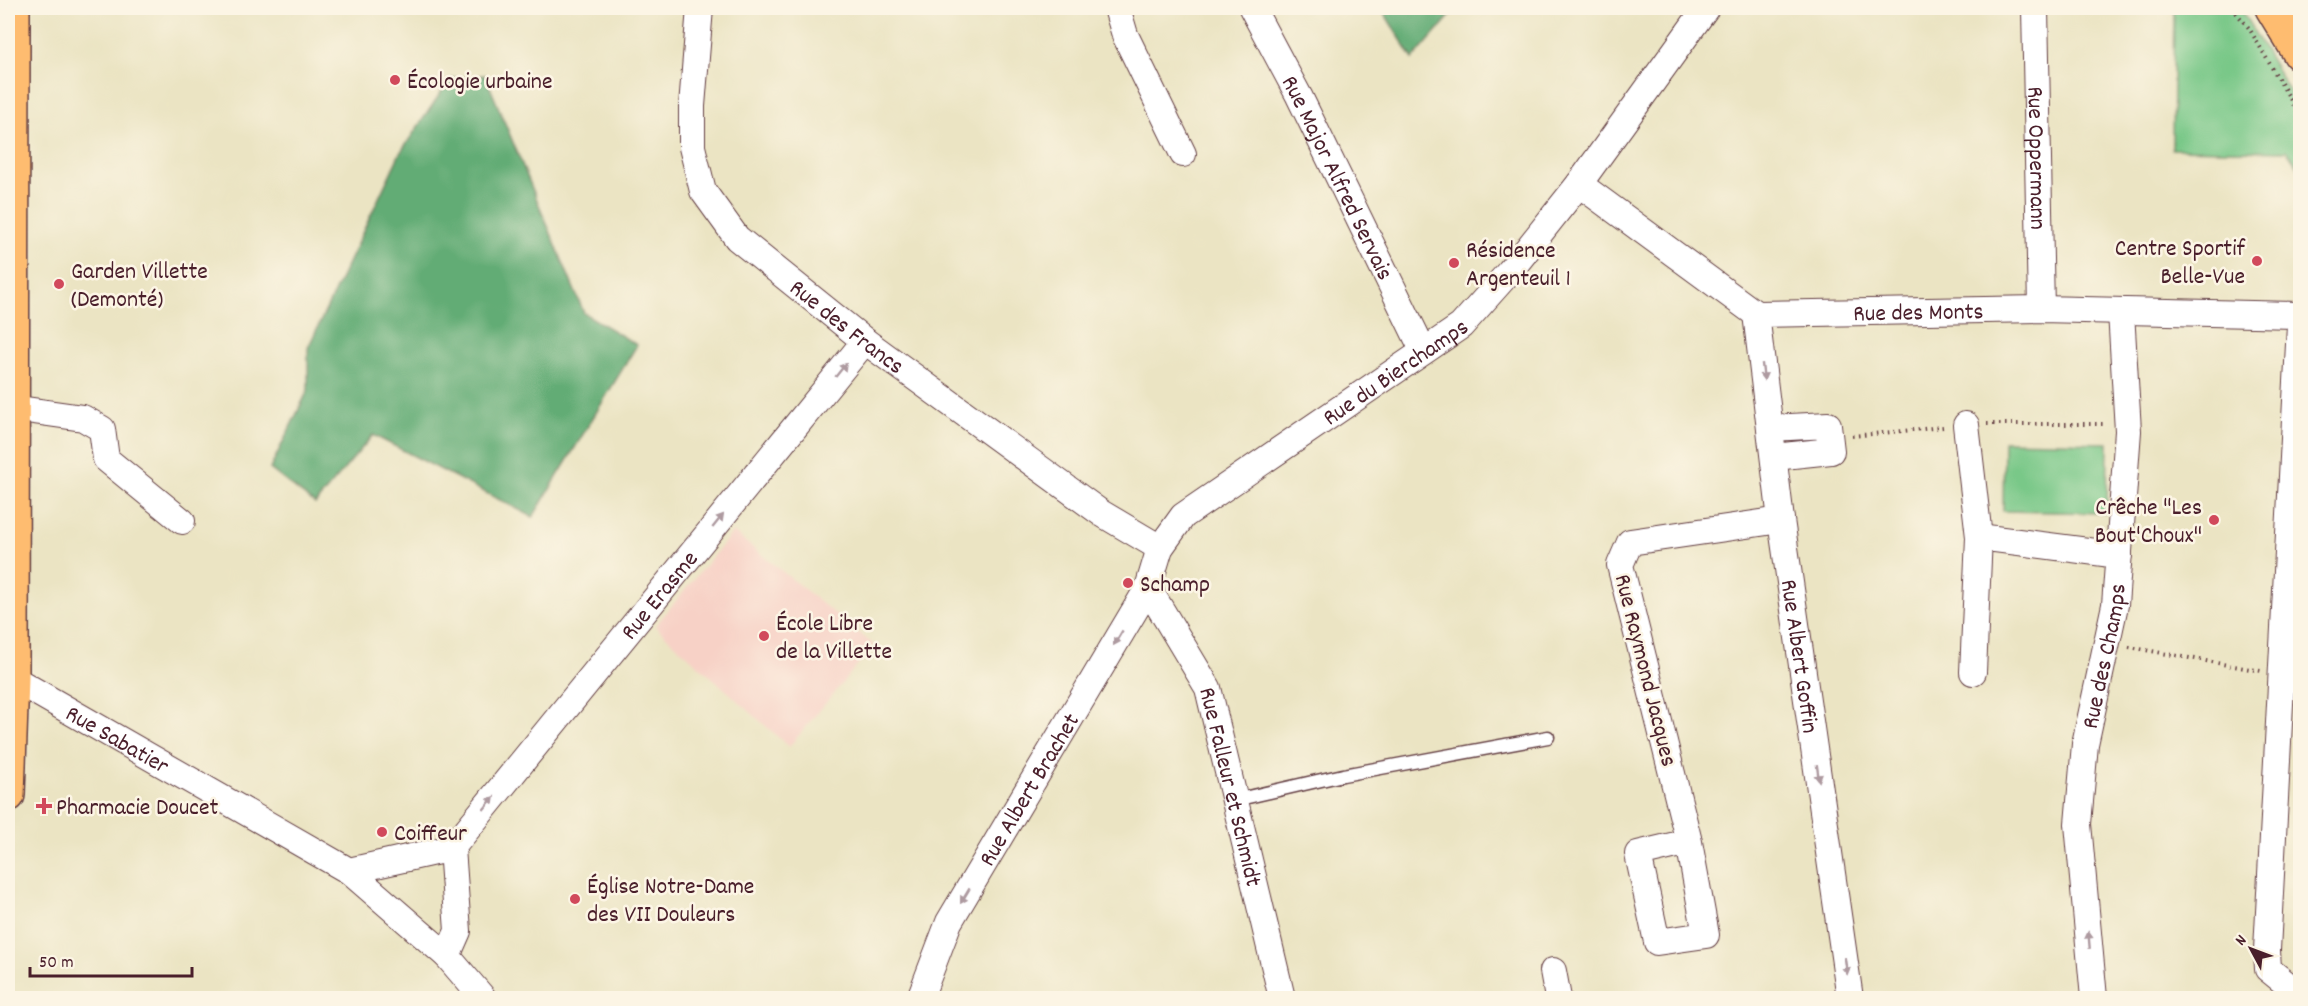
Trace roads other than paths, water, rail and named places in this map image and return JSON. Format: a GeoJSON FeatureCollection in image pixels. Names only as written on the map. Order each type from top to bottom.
{"type":"FeatureCollection","features":[{"type":"Feature","properties":{"kind":"main road"},"geometry":{"type":"LineString","coordinates":[[8,795],[12,678],[10,167],[13,8]]}},
{"type":"Feature","properties":{"kind":"main road"},"geometry":{"type":"LineString","coordinates":[[2272,8],[2301,54]]}},
{"type":"Feature","properties":{"kind":"street","name":"Rue des Francs"},"geometry":{"type":"LineString","coordinates":[[700,8],[692,106],[692,147],[703,191],[737,238],[865,341],[1101,513],[1160,548]]}},
{"type":"Feature","properties":{"kind":"street"},"geometry":{"type":"LineString","coordinates":[[1117,8],[1125,35],[1183,154]]}},
{"type":"Feature","properties":{"kind":"street","name":"Rue Major Alfred Servais"},"geometry":{"type":"LineString","coordinates":[[1252,8],[1299,96],[1423,350]]}},
{"type":"Feature","properties":{"kind":"street","name":"Rue du Bierchamps"},"geometry":{"type":"LineString","coordinates":[[1148,588],[1160,548],[1183,516],[1461,326],[1510,271],[1579,184],[1706,8]]}},
{"type":"Feature","properties":{"kind":"street","name":"Rue Oppermann"},"geometry":{"type":"LineString","coordinates":[[2035,8],[2041,309]]}},
{"type":"Feature","properties":{"kind":"street"},"geometry":{"type":"LineString","coordinates":[[1579,184],[1756,314]]}},
{"type":"Feature","properties":{"kind":"street","name":"Rue des Monts"},"geometry":{"type":"LineString","coordinates":[[1756,314],[2041,309],[2301,315]]}},
{"type":"Feature","properties":{"kind":"street","name":"Rue des Champs"},"geometry":{"type":"LineString","coordinates":[[2094,999],[2079,824],[2085,744],[2115,605],[2128,431],[2121,312]]}},
{"type":"Feature","properties":{"kind":"street","name":"Rue Albert Goffin"},"geometry":{"type":"LineString","coordinates":[[1756,314],[1781,520],[1850,999]]}},
{"type":"Feature","properties":{"kind":"street"},"geometry":{"type":"LineString","coordinates":[[2301,325],[2267,950],[2268,969],[2301,995]]}},
{"type":"Feature","properties":{"kind":"street","name":"Rue Erasme"},"geometry":{"type":"LineString","coordinates":[[452,848],[865,341]]}},
{"type":"Feature","properties":{"kind":"street"},"geometry":{"type":"LineString","coordinates":[[12,408],[83,418],[102,429],[106,459],[182,521]]}},
{"type":"Feature","properties":{"kind":"street"},"geometry":{"type":"LineString","coordinates":[[1966,424],[1979,537],[1973,672]]}},
{"type":"Feature","properties":{"kind":"street"},"geometry":{"type":"LineString","coordinates":[[1770,429],[1828,425],[1831,451],[1774,458]]}},
{"type":"Feature","properties":{"kind":"street","name":"Rue Raymond Jacques"},"geometry":{"type":"LineString","coordinates":[[1689,842],[1620,565],[1630,542],[1781,520]]}},
{"type":"Feature","properties":{"kind":"street"},"geometry":{"type":"LineString","coordinates":[[1979,537],[2119,555]]}},
{"type":"Feature","properties":{"kind":"street","name":"Rue Falleur et Schmidt"},"geometry":{"type":"LineString","coordinates":[[1148,588],[1208,688],[1282,999]]}},
{"type":"Feature","properties":{"kind":"street","name":"Rue Albert Brachet"},"geometry":{"type":"LineString","coordinates":[[920,999],[949,922],[1148,588]]}},
{"type":"Feature","properties":{"kind":"street","name":"Rue Sabatier"},"geometry":{"type":"LineString","coordinates":[[12,678],[349,871],[447,956],[483,999]]}},
{"type":"Feature","properties":{"kind":"street"},"geometry":{"type":"LineString","coordinates":[[349,871],[452,848],[458,931],[447,956]]}},
{"type":"Feature","properties":{"kind":"street"},"geometry":{"type":"LineString","coordinates":[[1553,971],[1558,999]]}},
{"type":"Feature","properties":{"kind":"lane"},"geometry":{"type":"LineString","coordinates":[[1235,800],[1343,775],[1548,737]]}},
{"type":"Feature","properties":{"kind":"place","name":"Écologie urbaine"},"geometry":{"type":"Point","coordinates":[395,80]}},
{"type":"Feature","properties":{"kind":"place","name":"Centre Sportif Belle-Vue"},"geometry":{"type":"Point","coordinates":[2257,261]}},
{"type":"Feature","properties":{"kind":"place","name":"Résidence Argenteuil 1"},"geometry":{"type":"Point","coordinates":[1454,263]}},
{"type":"Feature","properties":{"kind":"place","name":"Garden Villette (Demonté)"},"geometry":{"type":"Point","coordinates":[59,284]}},
{"type":"Feature","properties":{"kind":"place","name":"Crêche \"Les Bout'Choux\""},"geometry":{"type":"Point","coordinates":[2214,520]}},
{"type":"Feature","properties":{"kind":"place","name":"Schamp"},"geometry":{"type":"Point","coordinates":[1128,583]}},
{"type":"Feature","properties":{"kind":"place","name":"École Libre de la Villette"},"geometry":{"type":"Point","coordinates":[764,636]}},
{"type":"Feature","properties":{"kind":"place","name":"Pharmacie Doucet"},"geometry":{"type":"Point","coordinates":[44,806]}},
{"type":"Feature","properties":{"kind":"place","name":"Coiffeur"},"geometry":{"type":"Point","coordinates":[382,832]}},
{"type":"Feature","properties":{"kind":"place","name":"Église Notre-Dame des VII Douleurs"},"geometry":{"type":"Point","coordinates":[575,899]}}]}
